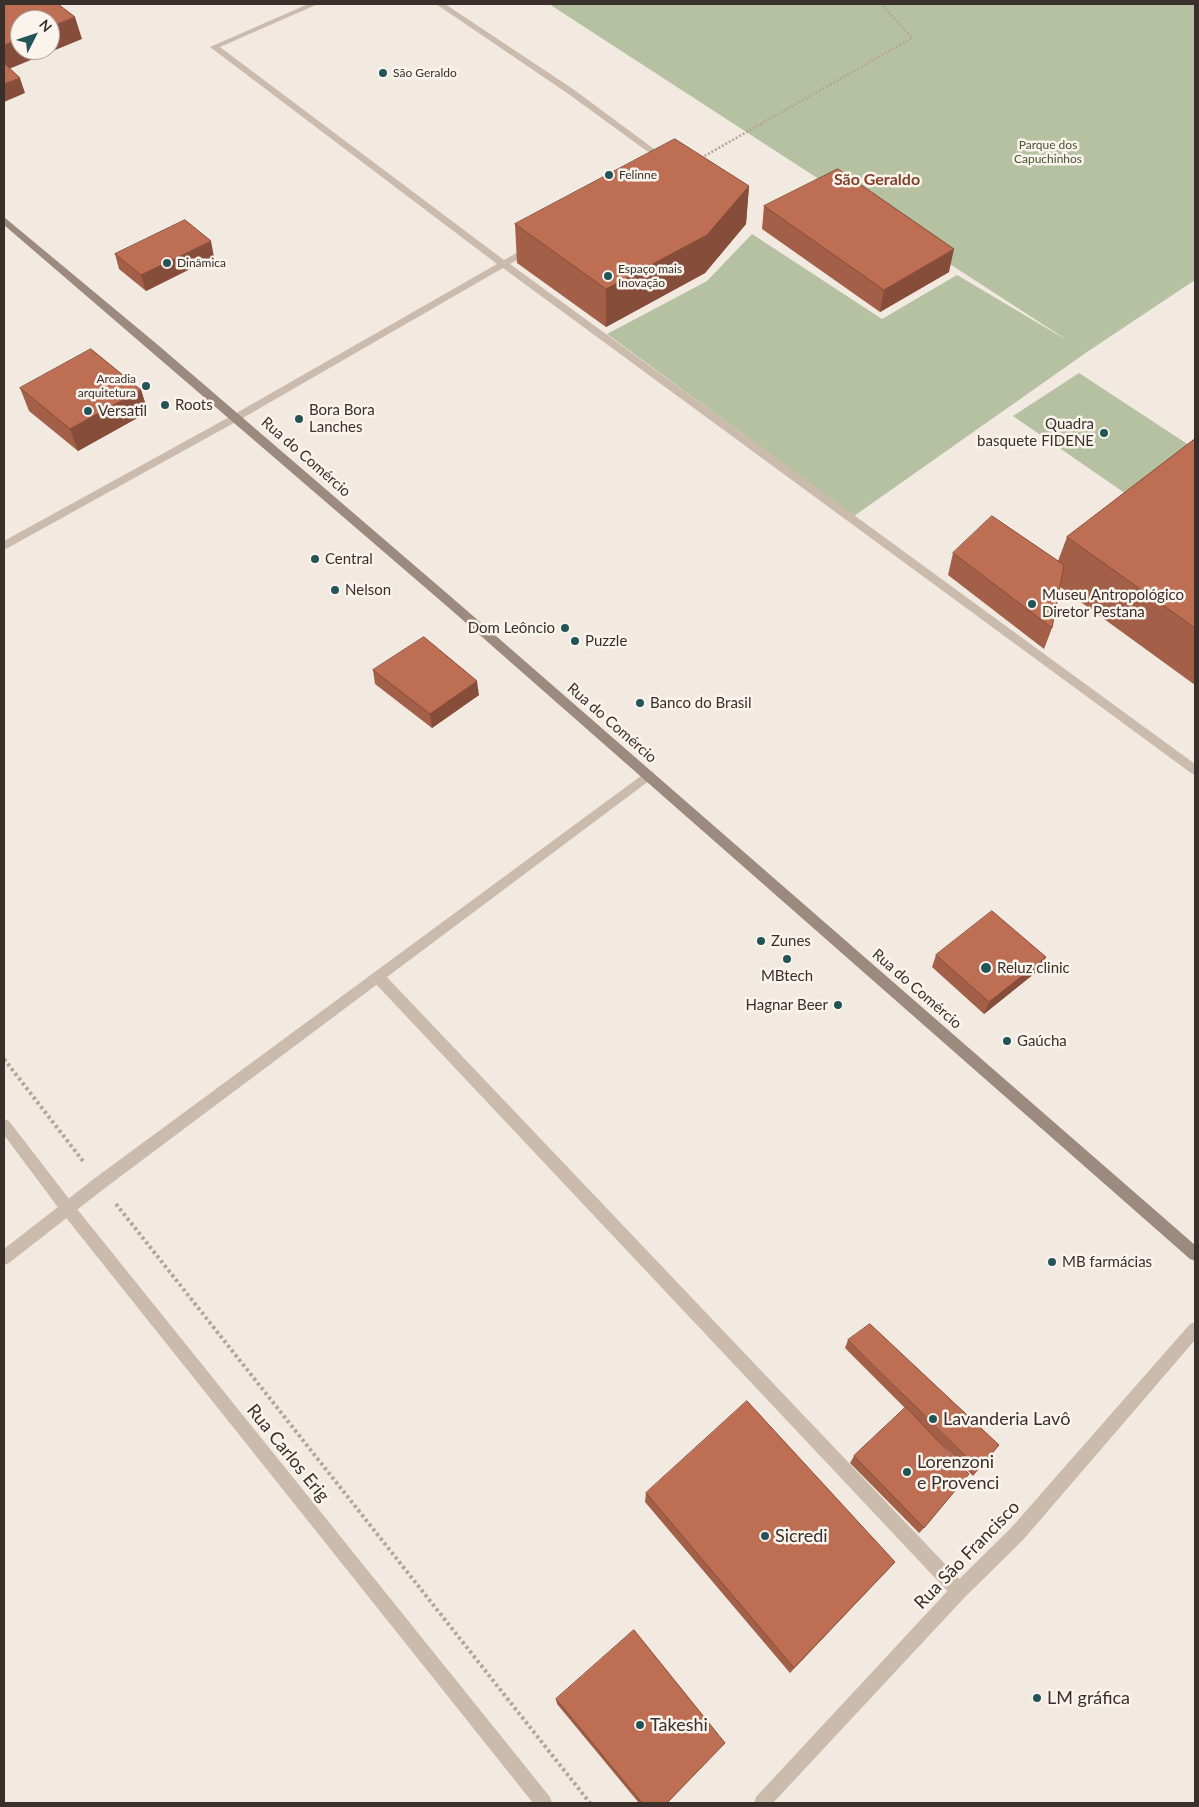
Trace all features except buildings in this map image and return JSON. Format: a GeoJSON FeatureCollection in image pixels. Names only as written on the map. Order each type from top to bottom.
{"type":"FeatureCollection","features":[{"type":"Feature","properties":{"kind":"main road","name":"Rua do Comércio"},"geometry":{"type":"LineString","coordinates":[[4,220],[236,416],[1195,1254]]}},
{"type":"Feature","properties":{"kind":"street"},"geometry":{"type":"LineString","coordinates":[[314,4],[214,48],[502,263],[1195,770]]}},
{"type":"Feature","properties":{"kind":"street"},"geometry":{"type":"LineString","coordinates":[[440,4],[570,91],[679,171]]}},
{"type":"Feature","properties":{"kind":"street"},"geometry":{"type":"LineString","coordinates":[[4,546],[236,416],[502,263],[538,245]]}},
{"type":"Feature","properties":{"kind":"street"},"geometry":{"type":"LineString","coordinates":[[4,1258],[100,1183],[649,775]]}},
{"type":"Feature","properties":{"kind":"street"},"geometry":{"type":"LineString","coordinates":[[378,978],[959,1591]]}},
{"type":"Feature","properties":{"kind":"street","name":"Rua Carlos Erig"},"geometry":{"type":"LineString","coordinates":[[4,1125],[68,1208],[544,1803]]}},
{"type":"Feature","properties":{"kind":"street","name":"Rua São Francisco"},"geometry":{"type":"LineString","coordinates":[[762,1803],[959,1591],[1018,1534],[1195,1329]]}},
{"type":"Feature","properties":{"kind":"path"},"geometry":{"type":"LineString","coordinates":[[679,171],[912,38],[881,4]]}},
{"type":"Feature","properties":{"kind":"path"},"geometry":{"type":"LineString","coordinates":[[4,1059],[590,1803]]}},
{"type":"Feature","properties":{"kind":"green space","name":"Parque dos Capuchinhos"},"geometry":{"type":"Polygon","coordinates":[[[549,4],[1195,4],[1195,280],[1087,352],[854,516],[607,334],[707,281],[752,234],[882,319],[957,275],[1070,342],[549,4]]]}},
{"type":"Feature","properties":{"kind":"green space","name":"Quadra basquete FIDENE"},"geometry":{"type":"Polygon","coordinates":[[[1079,373],[1195,449],[1132,498],[1013,416],[1079,373]]]}},
{"type":"Feature","properties":{"kind":"place","name":"São Geraldo"},"geometry":{"type":"Point","coordinates":[383,73]}},
{"type":"Feature","properties":{"kind":"place","name":"Felinne"},"geometry":{"type":"Point","coordinates":[609,175]}},
{"type":"Feature","properties":{"kind":"place","name":"Dinâmica"},"geometry":{"type":"Point","coordinates":[167,263]}},
{"type":"Feature","properties":{"kind":"place","name":"Espaço mais Inovação"},"geometry":{"type":"Point","coordinates":[608,276]}},
{"type":"Feature","properties":{"kind":"place","name":"Arcadia arquitetura"},"geometry":{"type":"Point","coordinates":[146,386]}},
{"type":"Feature","properties":{"kind":"place","name":"Roots"},"geometry":{"type":"Point","coordinates":[165,405]}},
{"type":"Feature","properties":{"kind":"place","name":"Versatil"},"geometry":{"type":"Point","coordinates":[88,411]}},
{"type":"Feature","properties":{"kind":"place","name":"Bora Bora Lanches"},"geometry":{"type":"Point","coordinates":[299,419]}},
{"type":"Feature","properties":{"kind":"place","name":"Quadra basquete FIDENE"},"geometry":{"type":"Point","coordinates":[1104,433]}},
{"type":"Feature","properties":{"kind":"place","name":"Central"},"geometry":{"type":"Point","coordinates":[315,559]}},
{"type":"Feature","properties":{"kind":"place","name":"Nelson"},"geometry":{"type":"Point","coordinates":[335,590]}},
{"type":"Feature","properties":{"kind":"place","name":"Museu Antropológico Diretor Pestana"},"geometry":{"type":"Point","coordinates":[1032,604]}},
{"type":"Feature","properties":{"kind":"place","name":"Dom Leôncio"},"geometry":{"type":"Point","coordinates":[565,628]}},
{"type":"Feature","properties":{"kind":"place","name":"Puzzle"},"geometry":{"type":"Point","coordinates":[575,641]}},
{"type":"Feature","properties":{"kind":"place","name":"Banco do Brasil"},"geometry":{"type":"Point","coordinates":[640,703]}},
{"type":"Feature","properties":{"kind":"place","name":"Zunes"},"geometry":{"type":"Point","coordinates":[761,941]}},
{"type":"Feature","properties":{"kind":"place","name":"MBtech"},"geometry":{"type":"Point","coordinates":[787,959]}},
{"type":"Feature","properties":{"kind":"place","name":"Reluz clinic"},"geometry":{"type":"Point","coordinates":[986,968]}},
{"type":"Feature","properties":{"kind":"place","name":"Hagnar Beer"},"geometry":{"type":"Point","coordinates":[838,1005]}},
{"type":"Feature","properties":{"kind":"place","name":"Gaúcha"},"geometry":{"type":"Point","coordinates":[1007,1041]}},
{"type":"Feature","properties":{"kind":"place","name":"MB farmácias"},"geometry":{"type":"Point","coordinates":[1052,1262]}},
{"type":"Feature","properties":{"kind":"place","name":"Lavanderia Lavô"},"geometry":{"type":"Point","coordinates":[933,1419]}},
{"type":"Feature","properties":{"kind":"place","name":"Lorenzoni e Provenci"},"geometry":{"type":"Point","coordinates":[907,1472]}},
{"type":"Feature","properties":{"kind":"place","name":"Sicredi"},"geometry":{"type":"Point","coordinates":[765,1536]}},
{"type":"Feature","properties":{"kind":"place","name":"LM gráfica"},"geometry":{"type":"Point","coordinates":[1037,1698]}},
{"type":"Feature","properties":{"kind":"place","name":"Takeshi"},"geometry":{"type":"Point","coordinates":[640,1725]}},
{"type":"Feature","properties":{"kind":"district","name":"São Geraldo"},"geometry":{"type":"Point","coordinates":[877,180]}}]}
